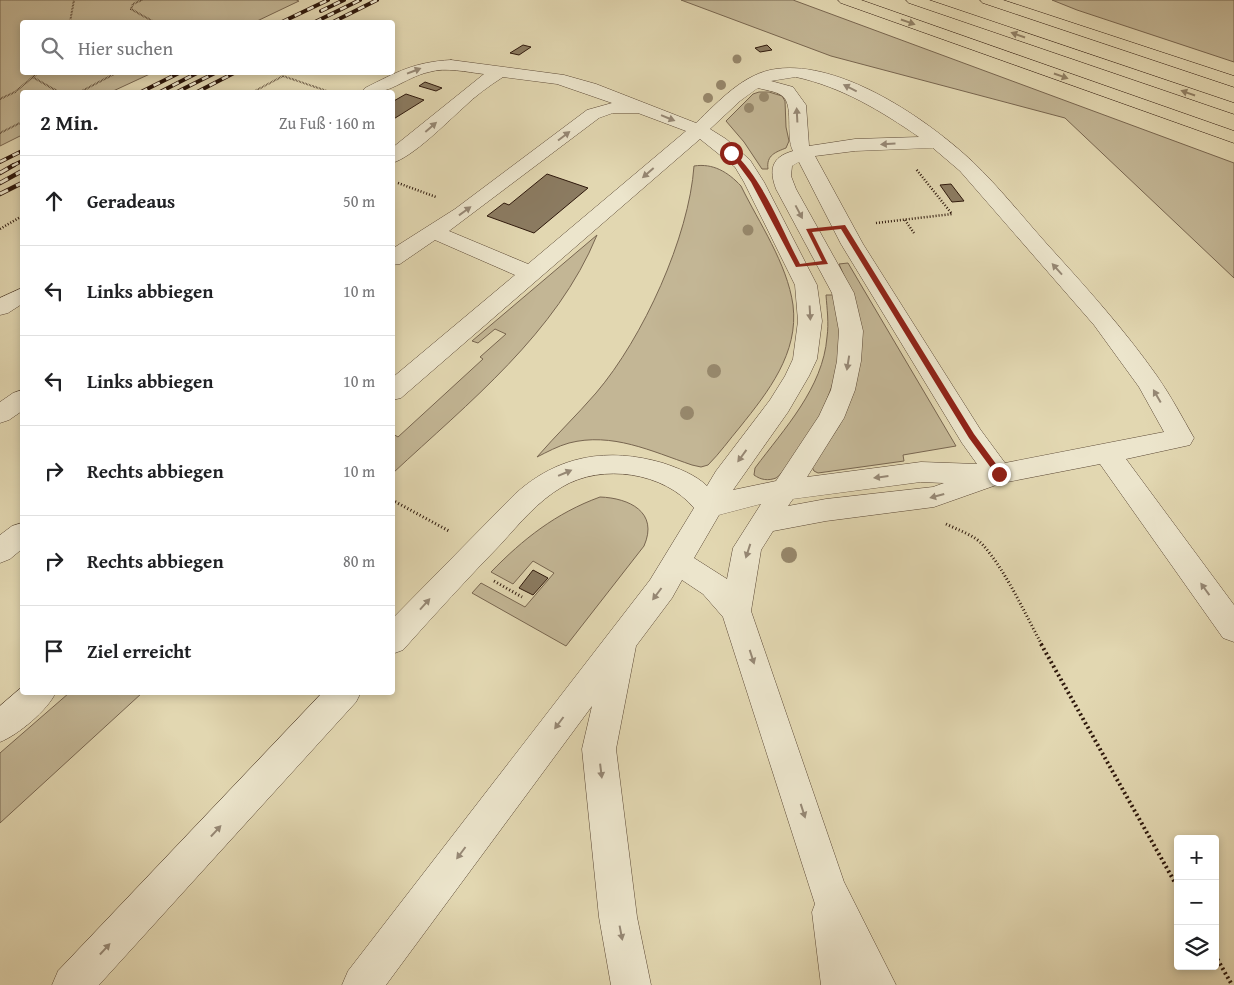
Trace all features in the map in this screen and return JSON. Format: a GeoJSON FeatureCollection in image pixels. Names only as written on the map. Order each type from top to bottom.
{"type":"FeatureCollection","features":[{"type":"Feature","properties":{"kind":"highway"},"geometry":{"type":"LineString","coordinates":[[846,0],[1234,137]]}},
{"type":"Feature","properties":{"kind":"highway"},"geometry":{"type":"LineString","coordinates":[[914,0],[1234,109]]}},
{"type":"Feature","properties":{"kind":"highway"},"geometry":{"type":"LineString","coordinates":[[988,0],[1234,82]]}},
{"type":"Feature","properties":{"kind":"highway"},"geometry":{"type":"LineString","coordinates":[[1032,0],[1054,13],[1139,50]]}},
{"type":"Feature","properties":{"kind":"lane"},"geometry":{"type":"LineString","coordinates":[[362,985],[661,589],[726,478],[788,392],[805,359],[810,321],[806,285],[798,266],[742,164],[719,143],[699,130],[590,88],[558,79],[501,71],[451,65],[428,66],[406,74],[375,90]]}},
{"type":"Feature","properties":{"kind":"lane"},"geometry":{"type":"LineString","coordinates":[[395,155],[410,146],[480,83],[501,71]]}},
{"type":"Feature","properties":{"kind":"lane"},"geometry":{"type":"LineString","coordinates":[[395,389],[699,130],[734,97],[756,82],[784,72],[800,71],[822,76],[846,86],[871,100],[936,142],[960,160],[1102,320],[1149,383],[1181,438],[999,474],[934,497],[826,510],[764,522]]}},
{"type":"Feature","properties":{"kind":"lane"},"geometry":{"type":"LineString","coordinates":[[756,82],[786,91],[793,98],[796,105],[798,143],[804,151],[843,227],[971,436],[999,474]]}},
{"type":"Feature","properties":{"kind":"lane"},"geometry":{"type":"LineString","coordinates":[[395,257],[468,209],[593,114],[612,108],[644,108]]}},
{"type":"Feature","properties":{"kind":"lane"},"geometry":{"type":"LineString","coordinates":[[736,611],[747,548],[831,418],[843,390],[849,361],[851,331],[843,293],[781,176],[783,163],[793,155],[804,151],[831,147],[936,142]]}},
{"type":"Feature","properties":{"kind":"lane"},"geometry":{"type":"LineString","coordinates":[[434,232],[530,273]]}},
{"type":"Feature","properties":{"kind":"lane"},"geometry":{"type":"LineString","coordinates":[[798,266],[826,263]]}},
{"type":"Feature","properties":{"kind":"lane"},"geometry":{"type":"LineString","coordinates":[[0,308],[20,296]]}},
{"type":"Feature","properties":{"kind":"lane"},"geometry":{"type":"LineString","coordinates":[[0,414],[20,400]]}},
{"type":"Feature","properties":{"kind":"lane"},"geometry":{"type":"LineString","coordinates":[[1107,454],[1234,629]]}},
{"type":"Feature","properties":{"kind":"lane"},"geometry":{"type":"LineString","coordinates":[[395,638],[448,579],[538,490],[552,479],[579,468],[609,464],[640,468],[668,476],[694,490],[709,507]]}},
{"type":"Feature","properties":{"kind":"lane"},"geometry":{"type":"LineString","coordinates":[[709,507],[757,494],[921,472],[999,474]]}},
{"type":"Feature","properties":{"kind":"lane"},"geometry":{"type":"LineString","coordinates":[[0,551],[20,536]]}},
{"type":"Feature","properties":{"kind":"lane"},"geometry":{"type":"LineString","coordinates":[[676,561],[714,585],[736,611],[828,890],[876,985]]}},
{"type":"Feature","properties":{"kind":"lane"},"geometry":{"type":"LineString","coordinates":[[623,638],[599,749],[618,917],[631,985]]}},
{"type":"Feature","properties":{"kind":"lane"},"geometry":{"type":"LineString","coordinates":[[0,727],[37,695]]}},
{"type":"Feature","properties":{"kind":"lane"},"geometry":{"type":"LineString","coordinates":[[72,985],[342,695]]}},
{"type":"Feature","properties":{"kind":"lane"},"geometry":{"type":"LineString","coordinates":[[828,890],[841,985]]}},
{"type":"Feature","properties":{"kind":"path"},"geometry":{"type":"LineString","coordinates":[[70,20],[74,0]]}},
{"type":"Feature","properties":{"kind":"path"},"geometry":{"type":"LineString","coordinates":[[142,0],[133,4],[131,10],[150,20]]}},
{"type":"Feature","properties":{"kind":"path"},"geometry":{"type":"LineString","coordinates":[[0,99],[36,75]]}},
{"type":"Feature","properties":{"kind":"path"},"geometry":{"type":"LineString","coordinates":[[84,90],[112,75]]}},
{"type":"Feature","properties":{"kind":"path"},"geometry":{"type":"LineString","coordinates":[[257,90],[283,76],[324,90]]}},
{"type":"Feature","properties":{"kind":"path"},"geometry":{"type":"LineString","coordinates":[[34,78],[55,90]]}},
{"type":"Feature","properties":{"kind":"path"},"geometry":{"type":"LineString","coordinates":[[0,133],[20,123]]}},
{"type":"Feature","properties":{"kind":"path"},"geometry":{"type":"LineString","coordinates":[[843,227],[952,214],[913,165],[960,160]]}},
{"type":"Feature","properties":{"kind":"path"},"geometry":{"type":"LineString","coordinates":[[395,182],[468,209]]}},
{"type":"Feature","properties":{"kind":"path"},"geometry":{"type":"LineString","coordinates":[[0,229],[20,217]]}},
{"type":"Feature","properties":{"kind":"path"},"geometry":{"type":"LineString","coordinates":[[904,220],[914,233]]}},
{"type":"Feature","properties":{"kind":"path"},"geometry":{"type":"LineString","coordinates":[[934,497],[944,524],[966,533],[982,544],[999,568],[1174,881]]}},
{"type":"Feature","properties":{"kind":"path"},"geometry":{"type":"LineString","coordinates":[[395,502],[481,546]]}},
{"type":"Feature","properties":{"kind":"path"},"geometry":{"type":"LineString","coordinates":[[1219,962],[1232,985]]}},
{"type":"Feature","properties":{"kind":"shaded area"},"geometry":{"type":"Polygon","coordinates":[[[0,0],[299,1],[259,20],[20,20],[20,75],[148,75],[115,90],[20,90],[20,136],[0,146],[0,0]]]}},
{"type":"Feature","properties":{"kind":"shaded area"},"geometry":{"type":"Polygon","coordinates":[[[681,0],[793,0],[1234,163],[1234,278],[1065,118],[831,56],[681,0]]]}},
{"type":"Feature","properties":{"kind":"shaded area"},"geometry":{"type":"Polygon","coordinates":[[[1052,0],[1234,0],[1234,62],[1077,10],[1052,0]]]}},
{"type":"Feature","properties":{"kind":"shaded area"},"geometry":{"type":"Polygon","coordinates":[[[769,92],[782,96],[785,101],[786,127],[789,141],[786,148],[770,157],[768,169],[762,169],[744,142],[726,121],[753,94],[769,92]]]}},
{"type":"Feature","properties":{"kind":"shaded area"},"geometry":{"type":"Polygon","coordinates":[[[694,166],[714,167],[731,177],[741,186],[772,244],[785,274],[793,305],[794,323],[786,355],[771,386],[751,414],[708,465],[701,467],[692,465],[646,449],[616,441],[601,440],[569,443],[537,457],[596,393],[614,370],[646,316],[661,286],[683,224],[694,166]]]}},
{"type":"Feature","properties":{"kind":"shaded area"},"geometry":{"type":"Polygon","coordinates":[[[597,235],[580,270],[559,304],[535,335],[480,393],[395,471],[395,435],[398,437],[483,359],[480,357],[506,334],[495,329],[478,343],[472,341],[597,235]]]}},
{"type":"Feature","properties":{"kind":"shaded area"},"geometry":{"type":"Polygon","coordinates":[[[848,263],[956,446],[903,455],[904,461],[818,473],[814,471],[812,467],[839,426],[851,397],[855,301],[839,264],[848,263]]]}},
{"type":"Feature","properties":{"kind":"shaded area"},"geometry":{"type":"Polygon","coordinates":[[[826,295],[834,295],[840,335],[839,360],[830,392],[814,425],[793,458],[780,474],[770,480],[759,478],[754,475],[755,468],[800,407],[818,374],[824,356],[828,332],[826,295]]]}},
{"type":"Feature","properties":{"kind":"shaded area"},"geometry":{"type":"Polygon","coordinates":[[[600,497],[621,500],[638,509],[648,524],[648,534],[644,546],[566,646],[472,593],[481,583],[525,607],[554,573],[533,561],[513,584],[491,572],[541,528],[584,503],[600,497]]]}},
{"type":"Feature","properties":{"kind":"shaded area"},"geometry":{"type":"Polygon","coordinates":[[[67,695],[140,695],[0,823],[0,753],[67,695]]]}},
{"type":"Feature","properties":{"kind":"building"},"geometry":{"type":"Polygon","coordinates":[[[523,45],[531,47],[519,55],[510,53],[523,45]]]}},
{"type":"Feature","properties":{"kind":"building"},"geometry":{"type":"Polygon","coordinates":[[[767,45],[772,50],[760,52],[755,48],[767,45]]]}},
{"type":"Feature","properties":{"kind":"building"},"geometry":{"type":"Polygon","coordinates":[[[425,82],[442,88],[436,91],[419,86],[425,82]]]}},
{"type":"Feature","properties":{"kind":"building"},"geometry":{"type":"Polygon","coordinates":[[[406,94],[424,100],[395,118],[395,100],[406,94]]]}},
{"type":"Feature","properties":{"kind":"building"},"geometry":{"type":"Polygon","coordinates":[[[547,174],[588,188],[534,233],[487,216],[504,203],[509,205],[547,174]]]}},
{"type":"Feature","properties":{"kind":"building"},"geometry":{"type":"Polygon","coordinates":[[[951,184],[964,201],[952,202],[940,185],[951,184]]]}},
{"type":"Feature","properties":{"kind":"building"},"geometry":{"type":"Polygon","coordinates":[[[533,570],[548,578],[533,595],[519,588],[533,570]]]}},
{"type":"Feature","properties":{"kind":"railway"},"geometry":{"type":"LineString","coordinates":[[286,20],[328,0]]}},
{"type":"Feature","properties":{"kind":"railway"},"geometry":{"type":"LineString","coordinates":[[321,11],[344,0]]}},
{"type":"Feature","properties":{"kind":"railway"},"geometry":{"type":"LineString","coordinates":[[319,20],[360,0]]}},
{"type":"Feature","properties":{"kind":"railway"},"geometry":{"type":"LineString","coordinates":[[337,20],[377,0]]}},
{"type":"Feature","properties":{"kind":"railway"},"geometry":{"type":"LineString","coordinates":[[145,90],[175,75]]}},
{"type":"Feature","properties":{"kind":"railway"},"geometry":{"type":"LineString","coordinates":[[164,90],[193,75]]}},
{"type":"Feature","properties":{"kind":"railway"},"geometry":{"type":"LineString","coordinates":[[181,90],[211,75]]}},
{"type":"Feature","properties":{"kind":"railway"},"geometry":{"type":"LineString","coordinates":[[201,90],[230,75]]}},
{"type":"Feature","properties":{"kind":"railway"},"geometry":{"type":"LineString","coordinates":[[0,162],[20,152]]}},
{"type":"Feature","properties":{"kind":"railway"},"geometry":{"type":"LineString","coordinates":[[14,165],[20,162]]}},
{"type":"Feature","properties":{"kind":"railway"},"geometry":{"type":"LineString","coordinates":[[0,173],[14,165]]}},
{"type":"Feature","properties":{"kind":"railway"},"geometry":{"type":"LineString","coordinates":[[0,183],[20,172]]}},
{"type":"Feature","properties":{"kind":"railway"},"geometry":{"type":"LineString","coordinates":[[0,194],[20,184]]}},
{"type":"Feature","properties":{"kind":"route"},"geometry":{"type":"LineString","coordinates":[[731,153],[742,164],[754,182],[798,266],[826,263],[808,230],[843,227],[971,436],[999,474]]}}]}
